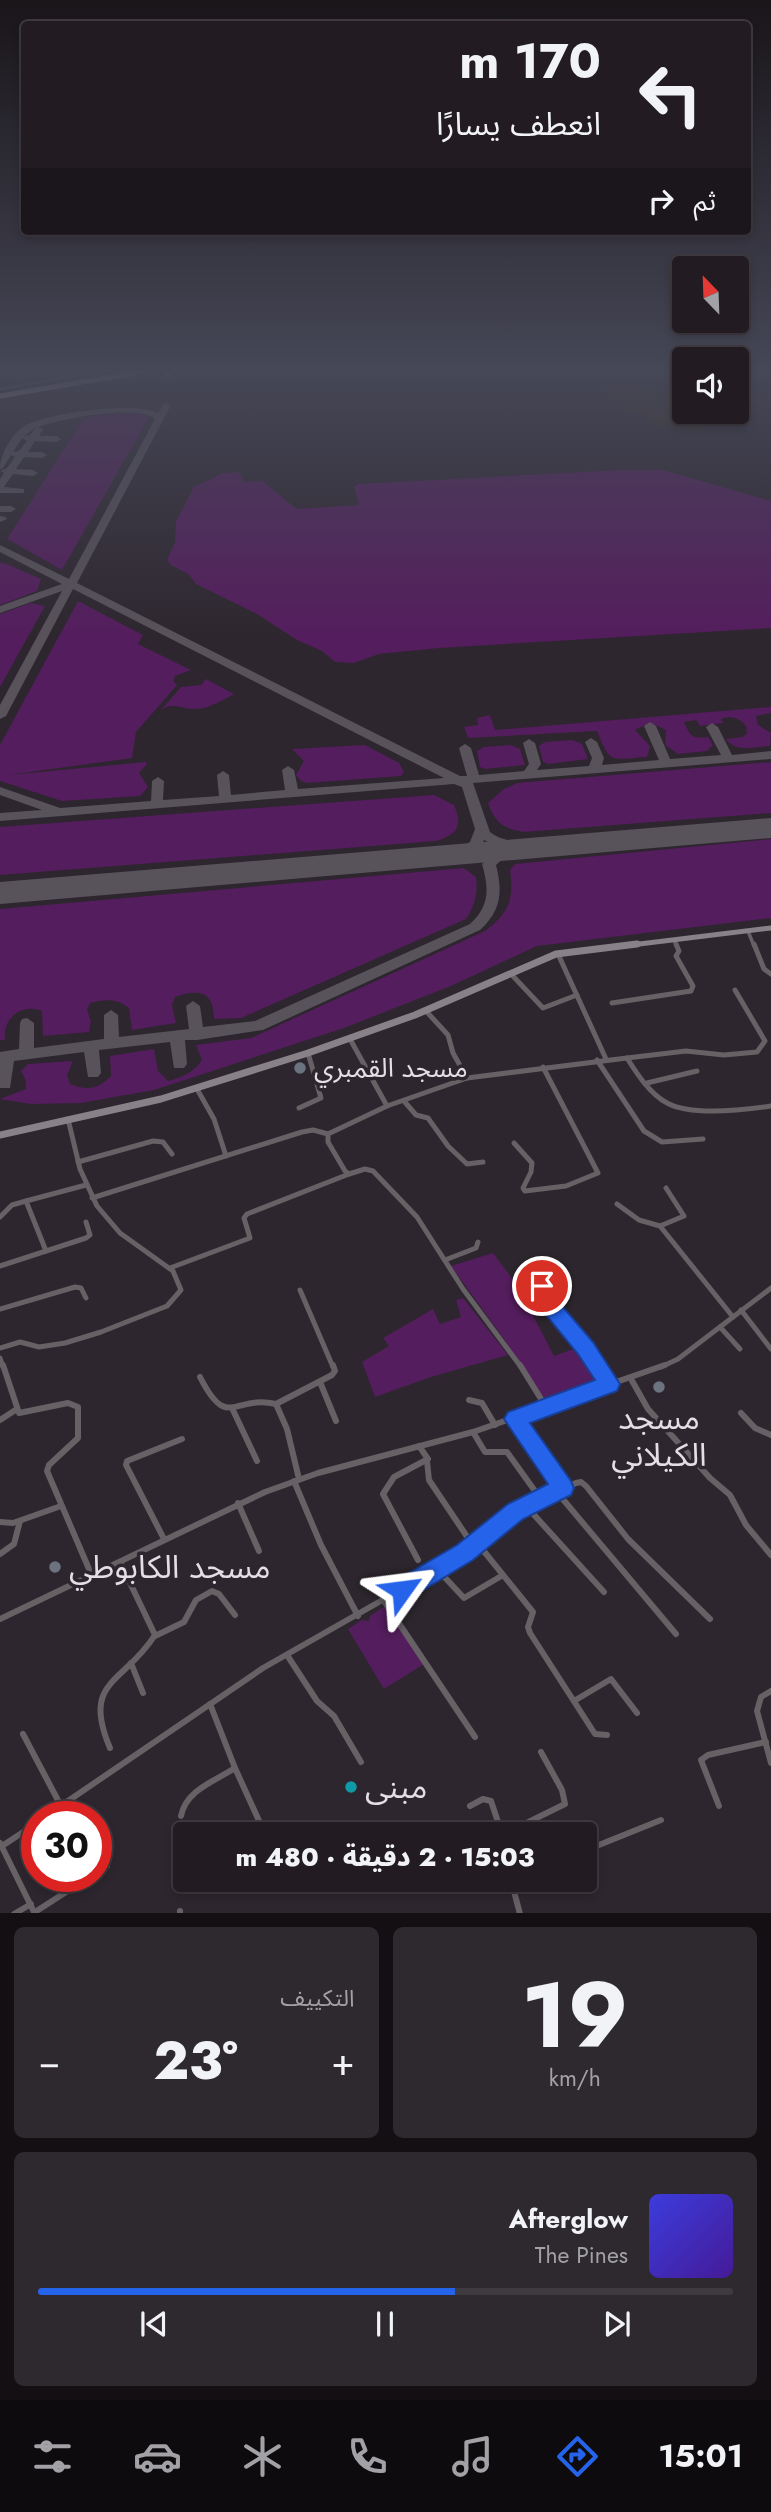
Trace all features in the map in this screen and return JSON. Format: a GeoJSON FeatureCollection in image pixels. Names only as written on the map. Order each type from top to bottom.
{"type":"FeatureCollection","features":[{"type":"Feature","properties":{"kind":"main road"},"geometry":{"type":"LineString","coordinates":[[0,1135],[197,1089],[308,1053],[426,1010],[558,954],[771,928]]}},
{"type":"Feature","properties":{"kind":"street"},"geometry":{"type":"LineString","coordinates":[[748,930],[764,969],[771,974]]}},
{"type":"Feature","properties":{"kind":"street"},"geometry":{"type":"LineString","coordinates":[[612,1003],[691,991],[693,986],[676,956],[679,951],[674,938]]}},
{"type":"Feature","properties":{"kind":"street"},"geometry":{"type":"LineString","coordinates":[[558,954],[606,1059]]}},
{"type":"Feature","properties":{"kind":"street"},"geometry":{"type":"LineString","coordinates":[[510,973],[543,1008],[577,995]]}},
{"type":"Feature","properties":{"kind":"street"},"geometry":{"type":"LineString","coordinates":[[92,1198],[302,1132],[313,1130],[328,1134],[387,1107],[467,1078],[686,1051],[724,1055],[758,1052],[765,1041],[735,990]]}},
{"type":"Feature","properties":{"kind":"street"},"geometry":{"type":"LineString","coordinates":[[426,1010],[448,1035],[453,1053],[467,1078]]}},
{"type":"Feature","properties":{"kind":"street"},"geometry":{"type":"LineString","coordinates":[[350,1039],[387,1107]]}},
{"type":"Feature","properties":{"kind":"street"},"geometry":{"type":"LineString","coordinates":[[299,1108],[321,1098],[308,1053]]}},
{"type":"Feature","properties":{"kind":"street"},"geometry":{"type":"LineString","coordinates":[[627,1058],[659,1097],[673,1106],[744,1110],[771,1106]]}},
{"type":"Feature","properties":{"kind":"street"},"geometry":{"type":"LineString","coordinates":[[597,1060],[644,1131],[662,1142],[703,1139]]}},
{"type":"Feature","properties":{"kind":"street"},"geometry":{"type":"LineString","coordinates":[[514,1143],[532,1163],[531,1172],[523,1188],[525,1191],[566,1186],[598,1173],[543,1067]]}},
{"type":"Feature","properties":{"kind":"street"},"geometry":{"type":"LineString","coordinates":[[647,1083],[697,1070]]}},
{"type":"Feature","properties":{"kind":"street"},"geometry":{"type":"LineString","coordinates":[[197,1089],[214,1119],[226,1156]]}},
{"type":"Feature","properties":{"kind":"street"},"geometry":{"type":"LineString","coordinates":[[404,1101],[416,1115],[428,1118],[448,1146],[467,1164],[483,1162]]}},
{"type":"Feature","properties":{"kind":"street"},"geometry":{"type":"LineString","coordinates":[[0,1348],[20,1342],[39,1347],[65,1343],[167,1306],[181,1290],[177,1277],[170,1268],[120,1233],[92,1198],[78,1162],[68,1119]]}},
{"type":"Feature","properties":{"kind":"street"},"geometry":{"type":"LineString","coordinates":[[328,1134],[328,1142],[349,1174]]}},
{"type":"Feature","properties":{"kind":"street"},"geometry":{"type":"LineString","coordinates":[[78,1162],[153,1141],[163,1142],[172,1154]]}},
{"type":"Feature","properties":{"kind":"street"},"geometry":{"type":"LineString","coordinates":[[170,1268],[250,1238],[244,1218],[247,1214],[349,1174],[365,1169],[373,1171],[417,1217],[546,1407]]}},
{"type":"Feature","properties":{"kind":"street"},"geometry":{"type":"LineString","coordinates":[[0,1217],[12,1205],[86,1185]]}},
{"type":"Feature","properties":{"kind":"street"},"geometry":{"type":"LineString","coordinates":[[660,1226],[684,1216],[666,1188]]}},
{"type":"Feature","properties":{"kind":"street"},"geometry":{"type":"LineString","coordinates":[[26,1201],[46,1251]]}},
{"type":"Feature","properties":{"kind":"street"},"geometry":{"type":"LineString","coordinates":[[617,1203],[639,1220],[660,1226],[733,1317]]}},
{"type":"Feature","properties":{"kind":"street"},"geometry":{"type":"LineString","coordinates":[[0,1266],[89,1236],[86,1222]]}},
{"type":"Feature","properties":{"kind":"street"},"geometry":{"type":"LineString","coordinates":[[444,1260],[476,1248],[478,1242]]}},
{"type":"Feature","properties":{"kind":"street"},"geometry":{"type":"LineString","coordinates":[[546,1280],[539,1292],[586,1348],[609,1384]]}},
{"type":"Feature","properties":{"kind":"street"},"geometry":{"type":"LineString","coordinates":[[0,1309],[75,1287],[81,1288],[86,1298]]}},
{"type":"Feature","properties":{"kind":"street"},"geometry":{"type":"LineString","coordinates":[[0,1619],[238,1503],[297,1480],[515,1419],[609,1384],[631,1379],[678,1359],[771,1288]]}},
{"type":"Feature","properties":{"kind":"street"},"geometry":{"type":"LineString","coordinates":[[200,1377],[211,1401],[232,1408],[269,1402],[276,1404],[332,1375],[335,1368],[300,1290]]}},
{"type":"Feature","properties":{"kind":"street"},"geometry":{"type":"LineString","coordinates":[[741,1310],[771,1349]]}},
{"type":"Feature","properties":{"kind":"street"},"geometry":{"type":"LineString","coordinates":[[720,1327],[740,1349]]}},
{"type":"Feature","properties":{"kind":"street"},"geometry":{"type":"LineString","coordinates":[[0,1358],[21,1414],[68,1403],[78,1407],[78,1438],[49,1465],[47,1471],[92,1576]]}},
{"type":"Feature","properties":{"kind":"street"},"geometry":{"type":"LineString","coordinates":[[631,1379],[648,1409],[710,1478],[730,1495],[740,1515],[771,1555]]}},
{"type":"Feature","properties":{"kind":"street"},"geometry":{"type":"LineString","coordinates":[[320,1382],[336,1421]]}},
{"type":"Feature","properties":{"kind":"street"},"geometry":{"type":"LineString","coordinates":[[469,1400],[482,1403],[495,1425]]}},
{"type":"Feature","properties":{"kind":"street"},"geometry":{"type":"LineString","coordinates":[[276,1404],[287,1429],[297,1480],[316,1534],[358,1616]]}},
{"type":"Feature","properties":{"kind":"street"},"geometry":{"type":"LineString","coordinates":[[232,1408],[257,1461]]}},
{"type":"Feature","properties":{"kind":"street"},"geometry":{"type":"LineString","coordinates":[[0,1420],[17,1409]]}},
{"type":"Feature","properties":{"kind":"street"},"geometry":{"type":"LineString","coordinates":[[741,1413],[755,1428],[771,1435]]}},
{"type":"Feature","properties":{"kind":"street"},"geometry":{"type":"LineString","coordinates":[[515,1419],[560,1489],[676,1634]]}},
{"type":"Feature","properties":{"kind":"street"},"geometry":{"type":"LineString","coordinates":[[473,1432],[485,1452],[505,1451],[540,1498]]}},
{"type":"Feature","properties":{"kind":"street"},"geometry":{"type":"LineString","coordinates":[[164,1539],[126,1465],[127,1461],[181,1439]]}},
{"type":"Feature","properties":{"kind":"street"},"geometry":{"type":"LineString","coordinates":[[419,1446],[427,1456],[429,1480],[476,1545],[533,1612],[528,1627],[530,1633],[595,1734],[607,1735]]}},
{"type":"Feature","properties":{"kind":"street"},"geometry":{"type":"LineString","coordinates":[[418,1560],[383,1494],[394,1477],[427,1461]]}},
{"type":"Feature","properties":{"kind":"street"},"geometry":{"type":"LineString","coordinates":[[68,1801],[287,1655],[384,1601],[476,1545],[526,1506],[581,1482],[628,1539],[710,1619]]}},
{"type":"Feature","properties":{"kind":"street"},"geometry":{"type":"LineString","coordinates":[[238,1503],[259,1551]]}},
{"type":"Feature","properties":{"kind":"street"},"geometry":{"type":"LineString","coordinates":[[0,1522],[8,1524],[61,1506]]}},
{"type":"Feature","properties":{"kind":"street"},"geometry":{"type":"LineString","coordinates":[[526,1506],[604,1592]]}},
{"type":"Feature","properties":{"kind":"street"},"geometry":{"type":"LineString","coordinates":[[0,1554],[14,1544],[20,1520]]}},
{"type":"Feature","properties":{"kind":"street"},"geometry":{"type":"LineString","coordinates":[[120,1562],[155,1637]]}},
{"type":"Feature","properties":{"kind":"street"},"geometry":{"type":"LineString","coordinates":[[437,1569],[464,1598],[503,1575]]}},
{"type":"Feature","properties":{"kind":"street"},"geometry":{"type":"LineString","coordinates":[[110,1748],[100,1715],[103,1694],[112,1678],[131,1663],[155,1637],[184,1622],[196,1600],[212,1591],[219,1594],[235,1615]]}},
{"type":"Feature","properties":{"kind":"street"},"geometry":{"type":"LineString","coordinates":[[384,1601],[475,1737]]}},
{"type":"Feature","properties":{"kind":"street"},"geometry":{"type":"LineString","coordinates":[[287,1655],[317,1701],[334,1716],[361,1762]]}},
{"type":"Feature","properties":{"kind":"street"},"geometry":{"type":"LineString","coordinates":[[131,1663],[143,1693]]}},
{"type":"Feature","properties":{"kind":"street"},"geometry":{"type":"LineString","coordinates":[[574,1701],[611,1679],[637,1713]]}},
{"type":"Feature","properties":{"kind":"street"},"geometry":{"type":"LineString","coordinates":[[771,1690],[761,1697],[757,1711],[771,1763]]}},
{"type":"Feature","properties":{"kind":"street"},"geometry":{"type":"LineString","coordinates":[[210,1704],[260,1822]]}},
{"type":"Feature","properties":{"kind":"street"},"geometry":{"type":"LineString","coordinates":[[23,1734],[58,1801]]}},
{"type":"Feature","properties":{"kind":"street"},"geometry":{"type":"LineString","coordinates":[[719,1806],[701,1760],[708,1755],[766,1742]]}},
{"type":"Feature","properties":{"kind":"street"},"geometry":{"type":"LineString","coordinates":[[528,1822],[565,1804],[562,1790],[541,1752]]}},
{"type":"Feature","properties":{"kind":"street"},"geometry":{"type":"LineString","coordinates":[[181,1816],[182,1806],[189,1797],[235,1768]]}},
{"type":"Feature","properties":{"kind":"street"},"geometry":{"type":"LineString","coordinates":[[470,1806],[483,1799],[491,1801],[499,1822]]}},
{"type":"Feature","properties":{"kind":"street"},"geometry":{"type":"LineString","coordinates":[[597,1846],[661,1820]]}},
{"type":"Feature","properties":{"kind":"street"},"geometry":{"type":"LineString","coordinates":[[21,1832],[1,1844],[34,1910]]}},
{"type":"Feature","properties":{"kind":"street"},"geometry":{"type":"LineString","coordinates":[[14,1913],[34,1910],[64,1892]]}},
{"type":"Feature","properties":{"kind":"street"},"geometry":{"type":"LineString","coordinates":[[514,1892],[520,1913]]}},
{"type":"Feature","properties":{"kind":"shaded area"},"geometry":{"type":"Polygon","coordinates":[[[57,460],[124,460],[62,570],[7,539],[57,460]]]}},
{"type":"Feature","properties":{"kind":"shaded area"},"geometry":{"type":"Polygon","coordinates":[[[663,470],[771,501],[771,628],[439,648],[379,654],[354,663],[335,662],[322,651],[297,640],[257,614],[196,584],[188,574],[167,560],[175,542],[176,521],[194,487],[223,473],[240,472],[244,482],[262,481],[297,509],[359,505],[354,487],[358,484],[663,470]]]}},
{"type":"Feature","properties":{"kind":"shaded area"},"geometry":{"type":"Polygon","coordinates":[[[0,563],[41,579],[37,591],[0,605],[0,563]]]}},
{"type":"Feature","properties":{"kind":"shaded area"},"geometry":{"type":"Polygon","coordinates":[[[78,601],[143,635],[138,644],[191,670],[175,676],[173,681],[177,685],[136,732],[132,758],[8,775],[146,762],[139,773],[148,787],[140,796],[62,801],[0,781],[0,745],[78,601]]]}},
{"type":"Feature","properties":{"kind":"shaded area"},"geometry":{"type":"Polygon","coordinates":[[[31,603],[45,606],[0,687],[0,614],[31,603]]]}},
{"type":"Feature","properties":{"kind":"shaded area"},"geometry":{"type":"Polygon","coordinates":[[[206,679],[234,694],[203,708],[172,706],[160,711],[181,687],[201,685],[206,679]]]}},
{"type":"Feature","properties":{"kind":"shaded area"},"geometry":{"type":"Polygon","coordinates":[[[771,707],[771,713],[756,716],[758,725],[771,733],[770,746],[740,748],[730,743],[726,739],[743,737],[747,733],[746,726],[741,721],[728,717],[721,719],[723,723],[700,726],[696,720],[684,722],[692,735],[708,737],[713,745],[707,751],[678,754],[665,745],[666,730],[657,726],[642,726],[635,730],[650,746],[647,757],[626,759],[609,755],[597,731],[468,738],[464,727],[478,725],[477,718],[490,715],[495,730],[771,707]]]}},
{"type":"Feature","properties":{"kind":"shaded area"},"geometry":{"type":"Polygon","coordinates":[[[572,740],[582,744],[588,759],[548,764],[543,762],[539,746],[545,742],[572,740]]]}},
{"type":"Feature","properties":{"kind":"shaded area"},"geometry":{"type":"Polygon","coordinates":[[[365,745],[399,763],[404,772],[401,776],[307,783],[296,775],[304,761],[292,749],[365,745]]]}},
{"type":"Feature","properties":{"kind":"shaded area"},"geometry":{"type":"Polygon","coordinates":[[[511,745],[520,749],[525,765],[485,769],[480,767],[477,751],[484,747],[511,745]]]}},
{"type":"Feature","properties":{"kind":"shaded area"},"geometry":{"type":"Polygon","coordinates":[[[771,762],[771,813],[523,832],[501,824],[488,803],[504,789],[517,783],[771,762]]]}},
{"type":"Feature","properties":{"kind":"shaded area"},"geometry":{"type":"Polygon","coordinates":[[[434,795],[454,805],[458,818],[454,832],[436,841],[0,875],[0,827],[434,795]]]}},
{"type":"Feature","properties":{"kind":"shaded area"},"geometry":{"type":"Polygon","coordinates":[[[771,839],[771,918],[537,946],[451,986],[344,1028],[154,1090],[81,1103],[31,1104],[0,1099],[26,1089],[26,1081],[21,1071],[28,1064],[73,1061],[67,1075],[70,1084],[92,1088],[111,1076],[110,1056],[154,1049],[158,1071],[168,1081],[183,1076],[202,1060],[196,1045],[251,1038],[485,931],[505,912],[511,890],[510,870],[515,864],[771,839]]]}},
{"type":"Feature","properties":{"kind":"shaded area"},"geometry":{"type":"Polygon","coordinates":[[[464,868],[476,877],[477,883],[472,909],[466,919],[241,1018],[214,1019],[208,998],[192,993],[175,997],[172,1005],[176,1023],[132,1030],[129,1008],[120,1002],[106,1000],[90,1003],[87,1010],[91,1021],[89,1032],[43,1036],[42,1011],[27,1009],[10,1019],[5,1040],[0,1040],[0,909],[464,868]]]}},
{"type":"Feature","properties":{"kind":"shaded area"},"geometry":{"type":"Polygon","coordinates":[[[493,1253],[518,1286],[554,1356],[579,1347],[599,1379],[541,1399],[504,1339],[451,1266],[493,1253]]]}},
{"type":"Feature","properties":{"kind":"shaded area"},"geometry":{"type":"Polygon","coordinates":[[[463,1298],[508,1355],[431,1377],[375,1397],[362,1362],[389,1346],[383,1338],[433,1309],[440,1324],[461,1317],[456,1300],[463,1298]]]}},
{"type":"Feature","properties":{"kind":"shaded area"},"geometry":{"type":"Polygon","coordinates":[[[385,1606],[424,1664],[384,1689],[348,1629],[362,1620],[369,1621],[370,1616],[385,1606]]]}},
{"type":"Feature","properties":{"kind":"taxiway"},"geometry":{"type":"LineString","coordinates":[[0,466],[4,460]]}},
{"type":"Feature","properties":{"kind":"taxiway"},"geometry":{"type":"LineString","coordinates":[[10,471],[18,460]]}},
{"type":"Feature","properties":{"kind":"taxiway"},"geometry":{"type":"LineString","coordinates":[[71,584],[137,460]]}},
{"type":"Feature","properties":{"kind":"taxiway"},"geometry":{"type":"LineString","coordinates":[[5,471],[10,471]]}},
{"type":"Feature","properties":{"kind":"taxiway"},"geometry":{"type":"LineString","coordinates":[[0,486],[10,471]]}},
{"type":"Feature","properties":{"kind":"taxiway"},"geometry":{"type":"LineString","coordinates":[[10,471],[33,473]]}},
{"type":"Feature","properties":{"kind":"taxiway"},"geometry":{"type":"LineString","coordinates":[[0,490],[21,491]]}},
{"type":"Feature","properties":{"kind":"taxiway"},"geometry":{"type":"LineString","coordinates":[[0,509],[11,509]]}},
{"type":"Feature","properties":{"kind":"taxiway"},"geometry":{"type":"LineString","coordinates":[[0,548],[71,584]]}},
{"type":"Feature","properties":{"kind":"taxiway"},"geometry":{"type":"LineString","coordinates":[[0,610],[71,584]]}},
{"type":"Feature","properties":{"kind":"taxiway"},"geometry":{"type":"LineString","coordinates":[[0,716],[71,584]]}},
{"type":"Feature","properties":{"kind":"taxiway"},"geometry":{"type":"LineString","coordinates":[[71,584],[456,779]]}},
{"type":"Feature","properties":{"kind":"taxiway"},"geometry":{"type":"LineString","coordinates":[[650,726],[666,763]]}},
{"type":"Feature","properties":{"kind":"taxiway"},"geometry":{"type":"LineString","coordinates":[[712,727],[728,758]]}},
{"type":"Feature","properties":{"kind":"taxiway"},"geometry":{"type":"LineString","coordinates":[[591,742],[598,758],[594,769]]}},
{"type":"Feature","properties":{"kind":"taxiway"},"geometry":{"type":"LineString","coordinates":[[527,775],[535,764],[529,743]]}},
{"type":"Feature","properties":{"kind":"taxiway"},"geometry":{"type":"LineString","coordinates":[[465,748],[474,778]]}},
{"type":"Feature","properties":{"kind":"taxiway"},"geometry":{"type":"LineString","coordinates":[[527,775],[771,755]]}},
{"type":"Feature","properties":{"kind":"taxiway"},"geometry":{"type":"LineString","coordinates":[[288,770],[292,793]]}},
{"type":"Feature","properties":{"kind":"taxiway"},"geometry":{"type":"LineString","coordinates":[[223,775],[225,799]]}},
{"type":"Feature","properties":{"kind":"taxiway"},"geometry":{"type":"LineString","coordinates":[[225,799],[527,775]]}},
{"type":"Feature","properties":{"kind":"taxiway"},"geometry":{"type":"LineString","coordinates":[[157,804],[158,781]]}},
{"type":"Feature","properties":{"kind":"taxiway"},"geometry":{"type":"LineString","coordinates":[[457,781],[468,785],[481,829]]}},
{"type":"Feature","properties":{"kind":"taxiway"},"geometry":{"type":"LineString","coordinates":[[0,791],[55,810]]}},
{"type":"Feature","properties":{"kind":"taxiway"},"geometry":{"type":"LineString","coordinates":[[157,804],[225,799]]}},
{"type":"Feature","properties":{"kind":"taxiway"},"geometry":{"type":"LineString","coordinates":[[0,817],[157,804]]}},
{"type":"Feature","properties":{"kind":"taxiway"},"geometry":{"type":"LineString","coordinates":[[457,855],[476,844],[481,829]]}},
{"type":"Feature","properties":{"kind":"taxiway"},"geometry":{"type":"LineString","coordinates":[[481,829],[497,842],[531,848]]}},
{"type":"Feature","properties":{"kind":"taxiway"},"geometry":{"type":"LineString","coordinates":[[197,1033],[258,1026],[475,927],[488,913],[494,899],[489,864],[506,850]]}},
{"type":"Feature","properties":{"kind":"taxiway"},"geometry":{"type":"LineString","coordinates":[[193,1006],[197,1033]]}},
{"type":"Feature","properties":{"kind":"taxiway"},"geometry":{"type":"LineString","coordinates":[[111,1015],[112,1044]]}},
{"type":"Feature","properties":{"kind":"taxiway"},"geometry":{"type":"LineString","coordinates":[[26,1054],[27,1023]]}},
{"type":"Feature","properties":{"kind":"taxiway"},"geometry":{"type":"LineString","coordinates":[[112,1044],[197,1033]]}},
{"type":"Feature","properties":{"kind":"taxiway"},"geometry":{"type":"LineString","coordinates":[[177,1037],[179,1064]]}},
{"type":"Feature","properties":{"kind":"taxiway"},"geometry":{"type":"LineString","coordinates":[[91,1046],[112,1044]]}},
{"type":"Feature","properties":{"kind":"taxiway"},"geometry":{"type":"LineString","coordinates":[[26,1054],[91,1046]]}},
{"type":"Feature","properties":{"kind":"taxiway"},"geometry":{"type":"LineString","coordinates":[[91,1046],[93,1073]]}},
{"type":"Feature","properties":{"kind":"taxiway"},"geometry":{"type":"LineString","coordinates":[[7,1056],[26,1054]]}},
{"type":"Feature","properties":{"kind":"taxiway"},"geometry":{"type":"LineString","coordinates":[[0,1057],[7,1056]]}},
{"type":"Feature","properties":{"kind":"taxiway"},"geometry":{"type":"LineString","coordinates":[[5,1084],[7,1056]]}},
{"type":"Feature","properties":{"kind":"runway"},"geometry":{"type":"LineString","coordinates":[[0,893],[771,828]]}},
{"type":"Feature","properties":{"kind":"place","name":"مسجد القمبري"},"geometry":{"type":"Point","coordinates":[300,1068]}},
{"type":"Feature","properties":{"kind":"place","name":"مسجد الكيلاني"},"geometry":{"type":"Point","coordinates":[659,1387]}},
{"type":"Feature","properties":{"kind":"place","name":"مسجد الكابوطي"},"geometry":{"type":"Point","coordinates":[55,1567]}},
{"type":"Feature","properties":{"kind":"place","name":"مبنى"},"geometry":{"type":"Point","coordinates":[351,1787]}},
{"type":"Feature","properties":{"kind":"route"},"geometry":{"type":"LineString","coordinates":[[402,1590],[465,1553],[516,1511],[563,1488],[515,1419],[609,1384],[586,1348],[540,1293],[542,1286]]}}]}
